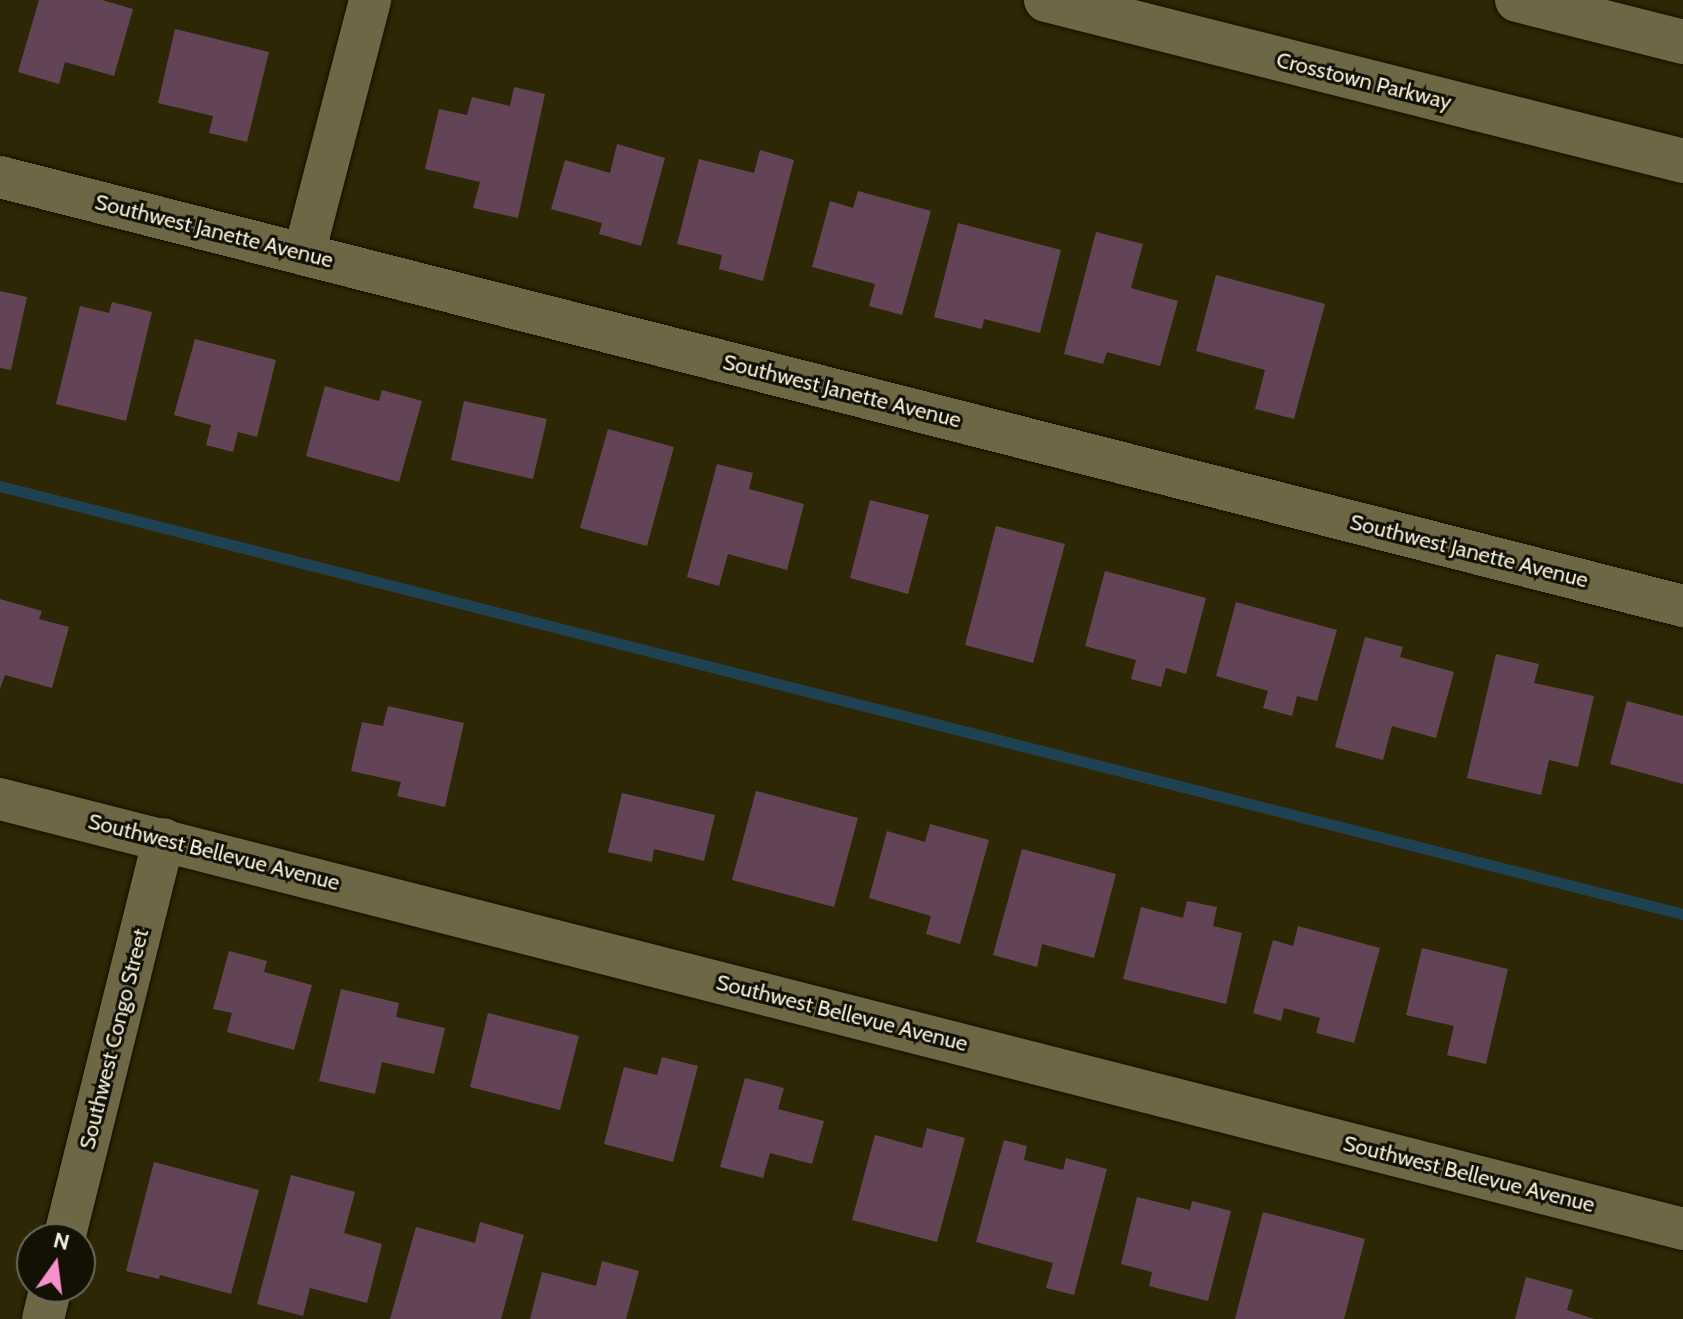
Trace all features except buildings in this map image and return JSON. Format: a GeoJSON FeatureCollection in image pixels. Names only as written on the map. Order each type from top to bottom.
{"type":"FeatureCollection","features":[{"type":"Feature","properties":{"kind":"main road","name":"Crosstown Parkway"},"geometry":{"type":"LineString","coordinates":[[1046,0],[1683,161]]}},
{"type":"Feature","properties":{"kind":"main road"},"geometry":{"type":"LineString","coordinates":[[1517,0],[1683,42]]}},
{"type":"Feature","properties":{"kind":"street"},"geometry":{"type":"LineString","coordinates":[[304,254],[370,0]]}},
{"type":"Feature","properties":{"kind":"street","name":"Southwest Janette Avenue"},"geometry":{"type":"LineString","coordinates":[[0,177],[1683,606]]}},
{"type":"Feature","properties":{"kind":"street","name":"Southwest Bellevue Avenue"},"geometry":{"type":"LineString","coordinates":[[0,799],[1683,1229]]}},
{"type":"Feature","properties":{"kind":"street","name":"Southwest Congo Street"},"geometry":{"type":"LineString","coordinates":[[68,1223],[164,839]]}},
{"type":"Feature","properties":{"kind":"waterway"},"geometry":{"type":"LineString","coordinates":[[0,486],[1683,914]]}}]}
